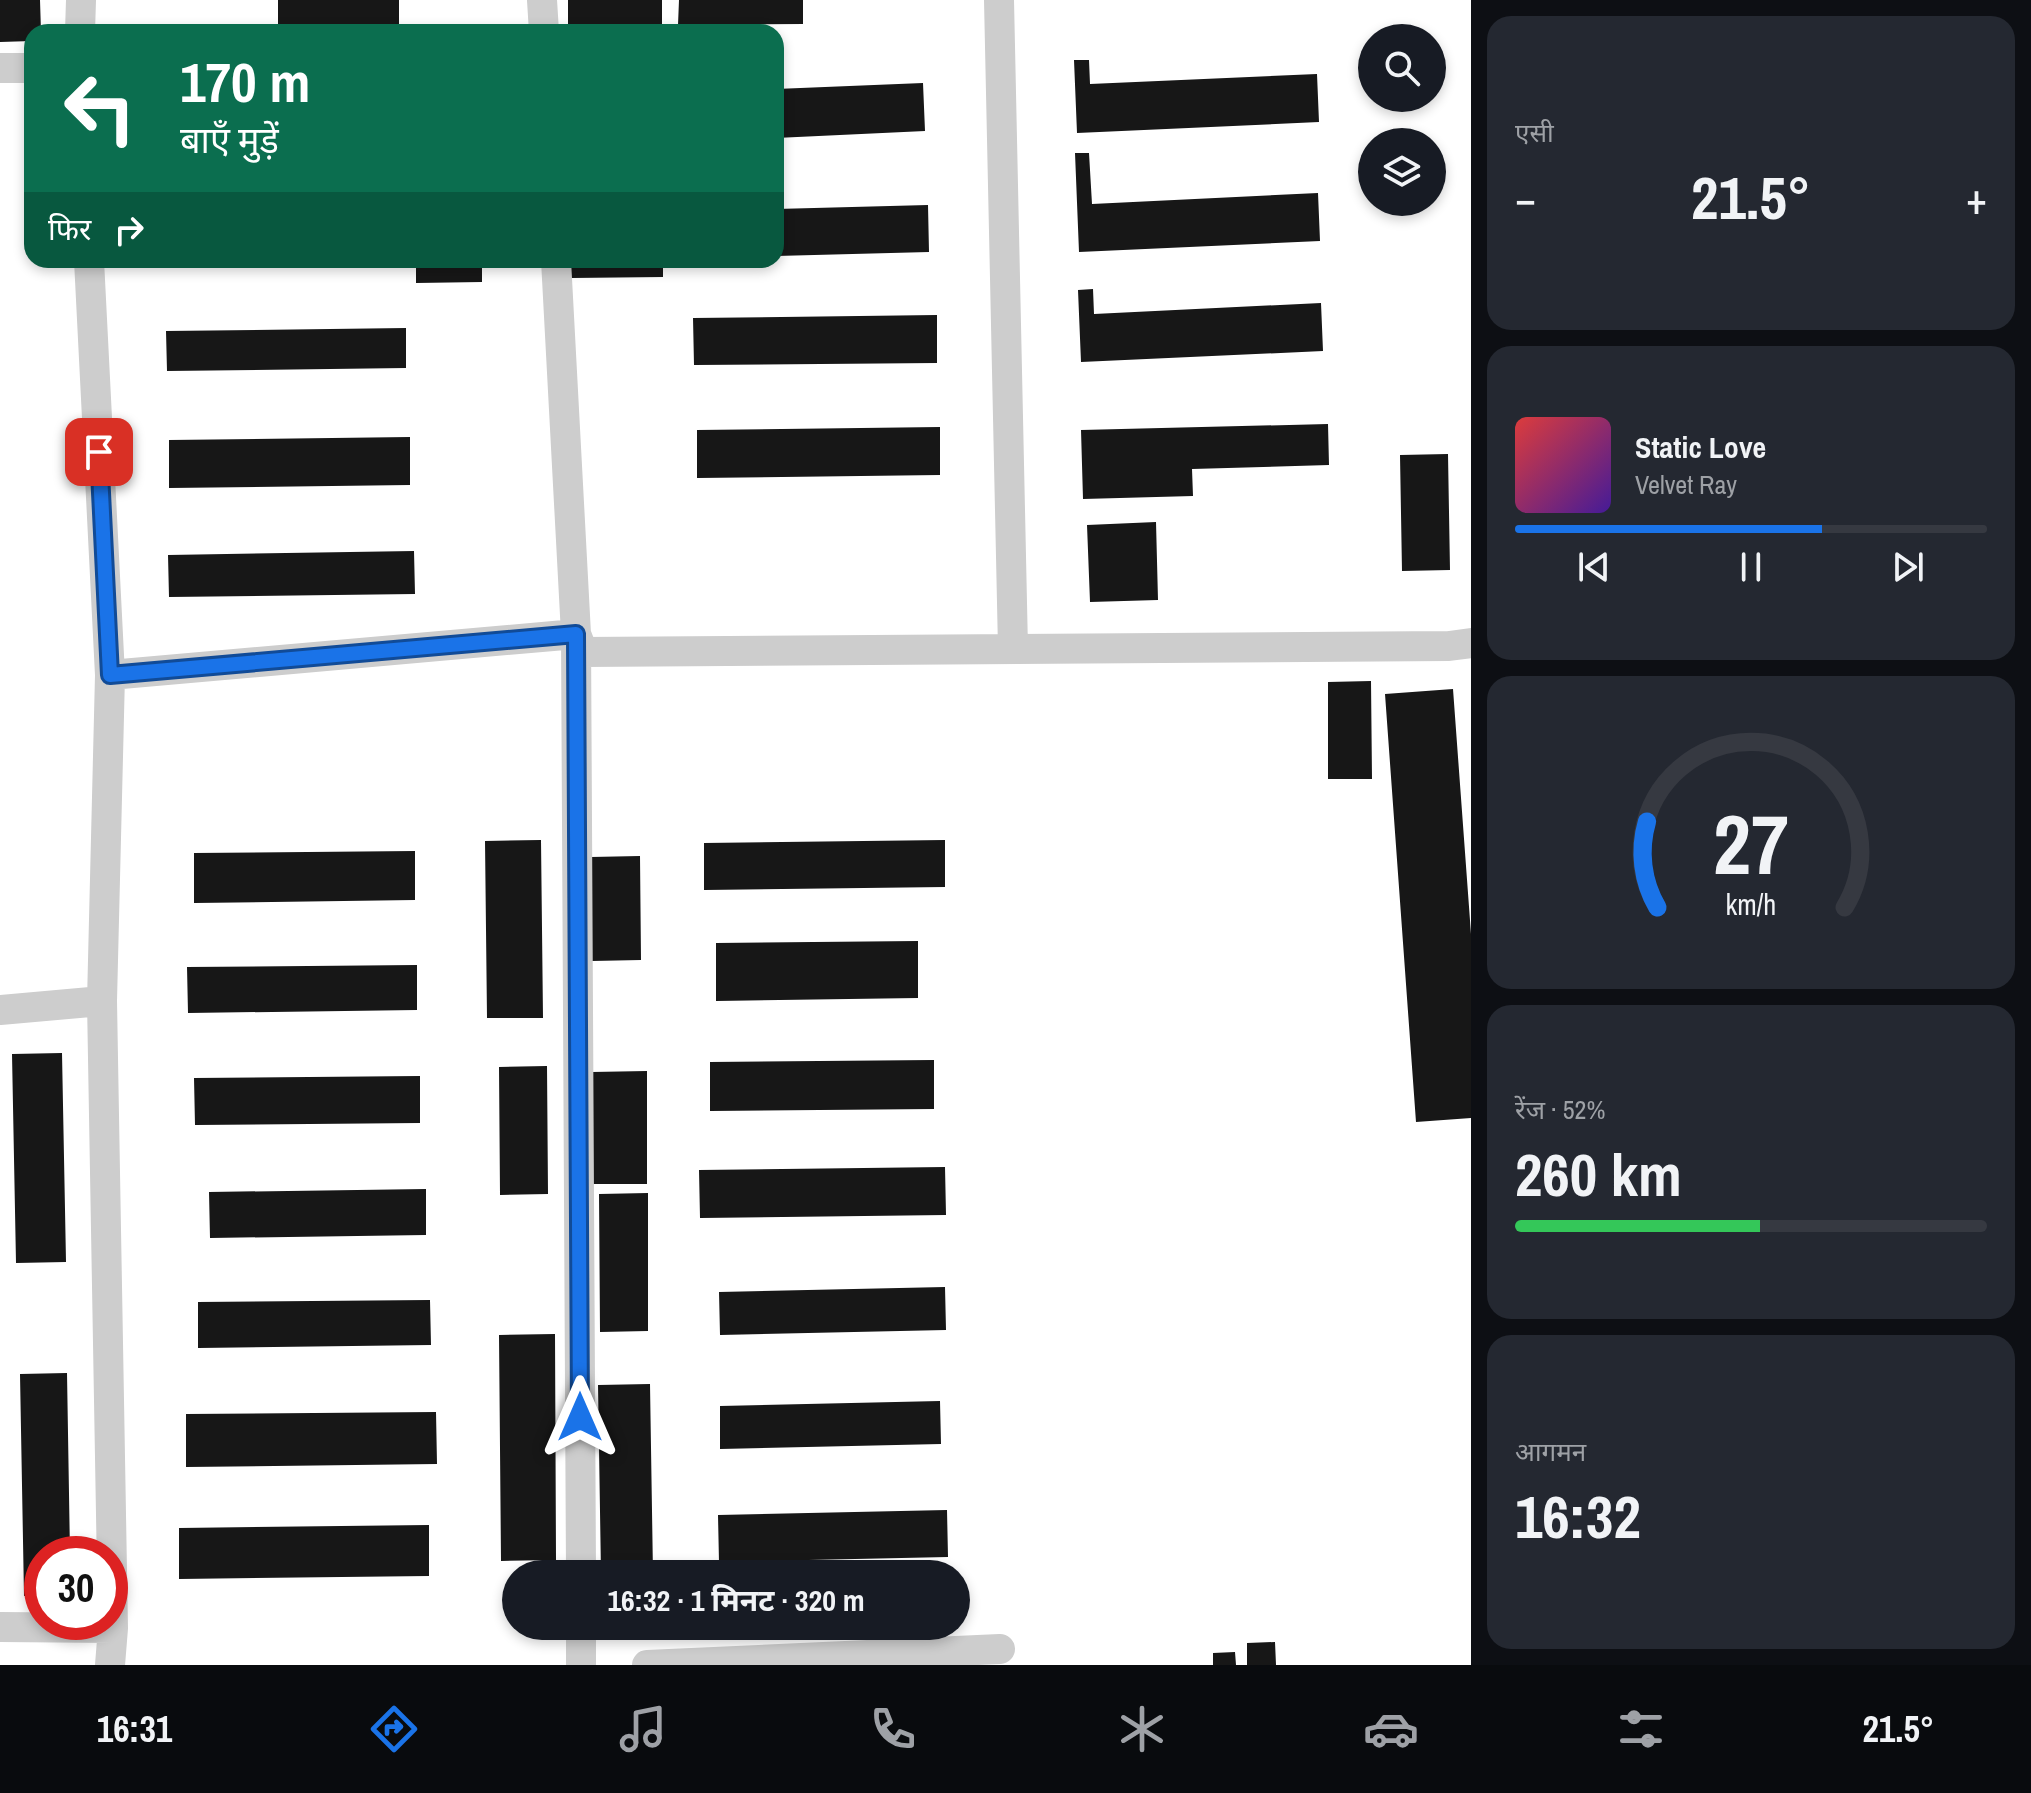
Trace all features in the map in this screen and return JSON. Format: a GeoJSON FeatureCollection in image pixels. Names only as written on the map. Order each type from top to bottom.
{"type":"FeatureCollection","features":[{"type":"Feature","properties":{"kind":"street"},"geometry":{"type":"LineString","coordinates":[[80,24],[81,0]]}},
{"type":"Feature","properties":{"kind":"street"},"geometry":{"type":"LineString","coordinates":[[542,0],[544,24]]}},
{"type":"Feature","properties":{"kind":"street"},"geometry":{"type":"LineString","coordinates":[[999,0],[1013,649]]}},
{"type":"Feature","properties":{"kind":"street"},"geometry":{"type":"LineString","coordinates":[[0,68],[24,68]]}},
{"type":"Feature","properties":{"kind":"street"},"geometry":{"type":"LineString","coordinates":[[89,268],[110,675],[102,1001],[111,1536]]}},
{"type":"Feature","properties":{"kind":"street"},"geometry":{"type":"LineString","coordinates":[[556,268],[576,634],[581,1560]]}},
{"type":"Feature","properties":{"kind":"street"},"geometry":{"type":"LineString","coordinates":[[576,634],[583,652],[1449,646],[1471,643]]}},
{"type":"Feature","properties":{"kind":"street"},"geometry":{"type":"LineString","coordinates":[[110,675],[576,634]]}},
{"type":"Feature","properties":{"kind":"street"},"geometry":{"type":"LineString","coordinates":[[0,1010],[102,1001]]}},
{"type":"Feature","properties":{"kind":"street"},"geometry":{"type":"LineString","coordinates":[[0,1627],[24,1627]]}},
{"type":"Feature","properties":{"kind":"street"},"geometry":{"type":"LineString","coordinates":[[110,1665],[112,1640]]}},
{"type":"Feature","properties":{"kind":"street"},"geometry":{"type":"LineString","coordinates":[[581,1640],[581,1665]]}},
{"type":"Feature","properties":{"kind":"street"},"geometry":{"type":"LineString","coordinates":[[647,1665],[1000,1649]]}},
{"type":"Feature","properties":{"kind":"building"},"geometry":{"type":"Polygon","coordinates":[[[0,0],[40,0],[41,24],[24,24],[24,41],[0,42],[0,0]]]}},
{"type":"Feature","properties":{"kind":"building"},"geometry":{"type":"Polygon","coordinates":[[[278,0],[399,0],[399,24],[278,24],[278,0]]]}},
{"type":"Feature","properties":{"kind":"building"},"geometry":{"type":"Polygon","coordinates":[[[568,0],[662,0],[662,24],[568,24],[568,0]]]}},
{"type":"Feature","properties":{"kind":"building"},"geometry":{"type":"Polygon","coordinates":[[[679,0],[803,0],[803,24],[678,24],[679,0]]]}},
{"type":"Feature","properties":{"kind":"building"},"geometry":{"type":"Polygon","coordinates":[[[1074,60],[1089,60],[1090,84],[1317,74],[1319,122],[1077,133],[1074,60]]]}},
{"type":"Feature","properties":{"kind":"building"},"geometry":{"type":"Polygon","coordinates":[[[923,83],[925,131],[784,138],[784,89],[923,83]]]}},
{"type":"Feature","properties":{"kind":"building"},"geometry":{"type":"Polygon","coordinates":[[[1075,153],[1089,153],[1092,204],[1318,193],[1320,241],[1079,252],[1075,153]]]}},
{"type":"Feature","properties":{"kind":"building"},"geometry":{"type":"Polygon","coordinates":[[[928,205],[929,252],[784,256],[784,209],[928,205]]]}},
{"type":"Feature","properties":{"kind":"building"},"geometry":{"type":"Polygon","coordinates":[[[416,268],[482,268],[482,282],[416,283],[416,268]]]}},
{"type":"Feature","properties":{"kind":"building"},"geometry":{"type":"Polygon","coordinates":[[[570,268],[663,268],[663,277],[571,278],[570,268]]]}},
{"type":"Feature","properties":{"kind":"building"},"geometry":{"type":"Polygon","coordinates":[[[1093,289],[1094,314],[1321,303],[1323,351],[1081,362],[1078,290],[1093,289]]]}},
{"type":"Feature","properties":{"kind":"building"},"geometry":{"type":"Polygon","coordinates":[[[937,315],[937,363],[694,365],[693,318],[937,315]]]}},
{"type":"Feature","properties":{"kind":"building"},"geometry":{"type":"Polygon","coordinates":[[[406,328],[406,368],[167,371],[166,331],[406,328]]]}},
{"type":"Feature","properties":{"kind":"building"},"geometry":{"type":"Polygon","coordinates":[[[1328,424],[1329,465],[1192,469],[1193,496],[1083,499],[1081,430],[1328,424]]]}},
{"type":"Feature","properties":{"kind":"building"},"geometry":{"type":"Polygon","coordinates":[[[940,427],[940,475],[697,478],[697,430],[940,427]]]}},
{"type":"Feature","properties":{"kind":"building"},"geometry":{"type":"Polygon","coordinates":[[[410,437],[410,485],[169,488],[169,440],[410,437]]]}},
{"type":"Feature","properties":{"kind":"building"},"geometry":{"type":"Polygon","coordinates":[[[1448,454],[1450,570],[1402,571],[1400,455],[1448,454]]]}},
{"type":"Feature","properties":{"kind":"building"},"geometry":{"type":"Polygon","coordinates":[[[1156,522],[1158,600],[1090,602],[1087,525],[1156,522]]]}},
{"type":"Feature","properties":{"kind":"building"},"geometry":{"type":"Polygon","coordinates":[[[414,551],[415,594],[169,597],[168,555],[414,551]]]}},
{"type":"Feature","properties":{"kind":"building"},"geometry":{"type":"Polygon","coordinates":[[[1371,681],[1372,779],[1328,779],[1328,682],[1371,681]]]}},
{"type":"Feature","properties":{"kind":"building"},"geometry":{"type":"Polygon","coordinates":[[[1453,689],[1471,934],[1471,1118],[1416,1122],[1385,694],[1453,689]]]}},
{"type":"Feature","properties":{"kind":"building"},"geometry":{"type":"Polygon","coordinates":[[[541,840],[543,1018],[487,1018],[485,841],[541,840]]]}},
{"type":"Feature","properties":{"kind":"building"},"geometry":{"type":"Polygon","coordinates":[[[945,840],[945,887],[704,890],[704,843],[945,840]]]}},
{"type":"Feature","properties":{"kind":"building"},"geometry":{"type":"Polygon","coordinates":[[[415,851],[415,900],[194,903],[194,853],[415,851]]]}},
{"type":"Feature","properties":{"kind":"building"},"geometry":{"type":"Polygon","coordinates":[[[640,856],[641,960],[592,961],[591,857],[640,856]]]}},
{"type":"Feature","properties":{"kind":"building"},"geometry":{"type":"Polygon","coordinates":[[[918,941],[918,998],[716,1001],[716,943],[918,941]]]}},
{"type":"Feature","properties":{"kind":"building"},"geometry":{"type":"Polygon","coordinates":[[[417,965],[417,1010],[188,1013],[187,967],[417,965]]]}},
{"type":"Feature","properties":{"kind":"building"},"geometry":{"type":"Polygon","coordinates":[[[62,1053],[66,1262],[16,1263],[12,1054],[62,1053]]]}},
{"type":"Feature","properties":{"kind":"building"},"geometry":{"type":"Polygon","coordinates":[[[934,1060],[934,1109],[710,1111],[710,1062],[934,1060]]]}},
{"type":"Feature","properties":{"kind":"building"},"geometry":{"type":"Polygon","coordinates":[[[547,1066],[548,1194],[500,1195],[499,1067],[547,1066]]]}},
{"type":"Feature","properties":{"kind":"building"},"geometry":{"type":"Polygon","coordinates":[[[647,1071],[647,1184],[592,1184],[592,1072],[647,1071]]]}},
{"type":"Feature","properties":{"kind":"building"},"geometry":{"type":"Polygon","coordinates":[[[420,1076],[420,1123],[195,1125],[194,1078],[420,1076]]]}},
{"type":"Feature","properties":{"kind":"building"},"geometry":{"type":"Polygon","coordinates":[[[945,1167],[946,1215],[700,1218],[699,1170],[945,1167]]]}},
{"type":"Feature","properties":{"kind":"building"},"geometry":{"type":"Polygon","coordinates":[[[426,1189],[426,1235],[210,1238],[209,1192],[426,1189]]]}},
{"type":"Feature","properties":{"kind":"building"},"geometry":{"type":"Polygon","coordinates":[[[648,1193],[648,1331],[600,1332],[599,1194],[648,1193]]]}},
{"type":"Feature","properties":{"kind":"building"},"geometry":{"type":"Polygon","coordinates":[[[945,1287],[946,1330],[720,1335],[719,1292],[945,1287]]]}},
{"type":"Feature","properties":{"kind":"building"},"geometry":{"type":"Polygon","coordinates":[[[430,1300],[431,1345],[198,1348],[198,1302],[430,1300]]]}},
{"type":"Feature","properties":{"kind":"building"},"geometry":{"type":"Polygon","coordinates":[[[555,1334],[556,1560],[501,1561],[499,1335],[555,1334]]]}},
{"type":"Feature","properties":{"kind":"building"},"geometry":{"type":"Polygon","coordinates":[[[67,1373],[70,1536],[24,1536],[24,1596],[20,1374],[67,1373]]]}},
{"type":"Feature","properties":{"kind":"building"},"geometry":{"type":"Polygon","coordinates":[[[650,1384],[653,1560],[601,1560],[598,1385],[650,1384]]]}},
{"type":"Feature","properties":{"kind":"building"},"geometry":{"type":"Polygon","coordinates":[[[940,1401],[941,1444],[720,1449],[720,1406],[940,1401]]]}},
{"type":"Feature","properties":{"kind":"building"},"geometry":{"type":"Polygon","coordinates":[[[436,1412],[437,1464],[186,1467],[186,1414],[436,1412]]]}},
{"type":"Feature","properties":{"kind":"building"},"geometry":{"type":"Polygon","coordinates":[[[947,1510],[948,1557],[719,1560],[718,1515],[947,1510]]]}},
{"type":"Feature","properties":{"kind":"building"},"geometry":{"type":"Polygon","coordinates":[[[429,1525],[429,1576],[179,1579],[179,1528],[429,1525]]]}},
{"type":"Feature","properties":{"kind":"building"},"geometry":{"type":"Polygon","coordinates":[[[1275,1642],[1276,1665],[1247,1665],[1247,1643],[1275,1642]]]}},
{"type":"Feature","properties":{"kind":"building"},"geometry":{"type":"Polygon","coordinates":[[[1235,1652],[1236,1665],[1213,1665],[1213,1653],[1235,1652]]]}},
{"type":"Feature","properties":{"kind":"route"},"geometry":{"type":"LineString","coordinates":[[99,452],[110,675],[576,634],[580,1417]]}}]}
